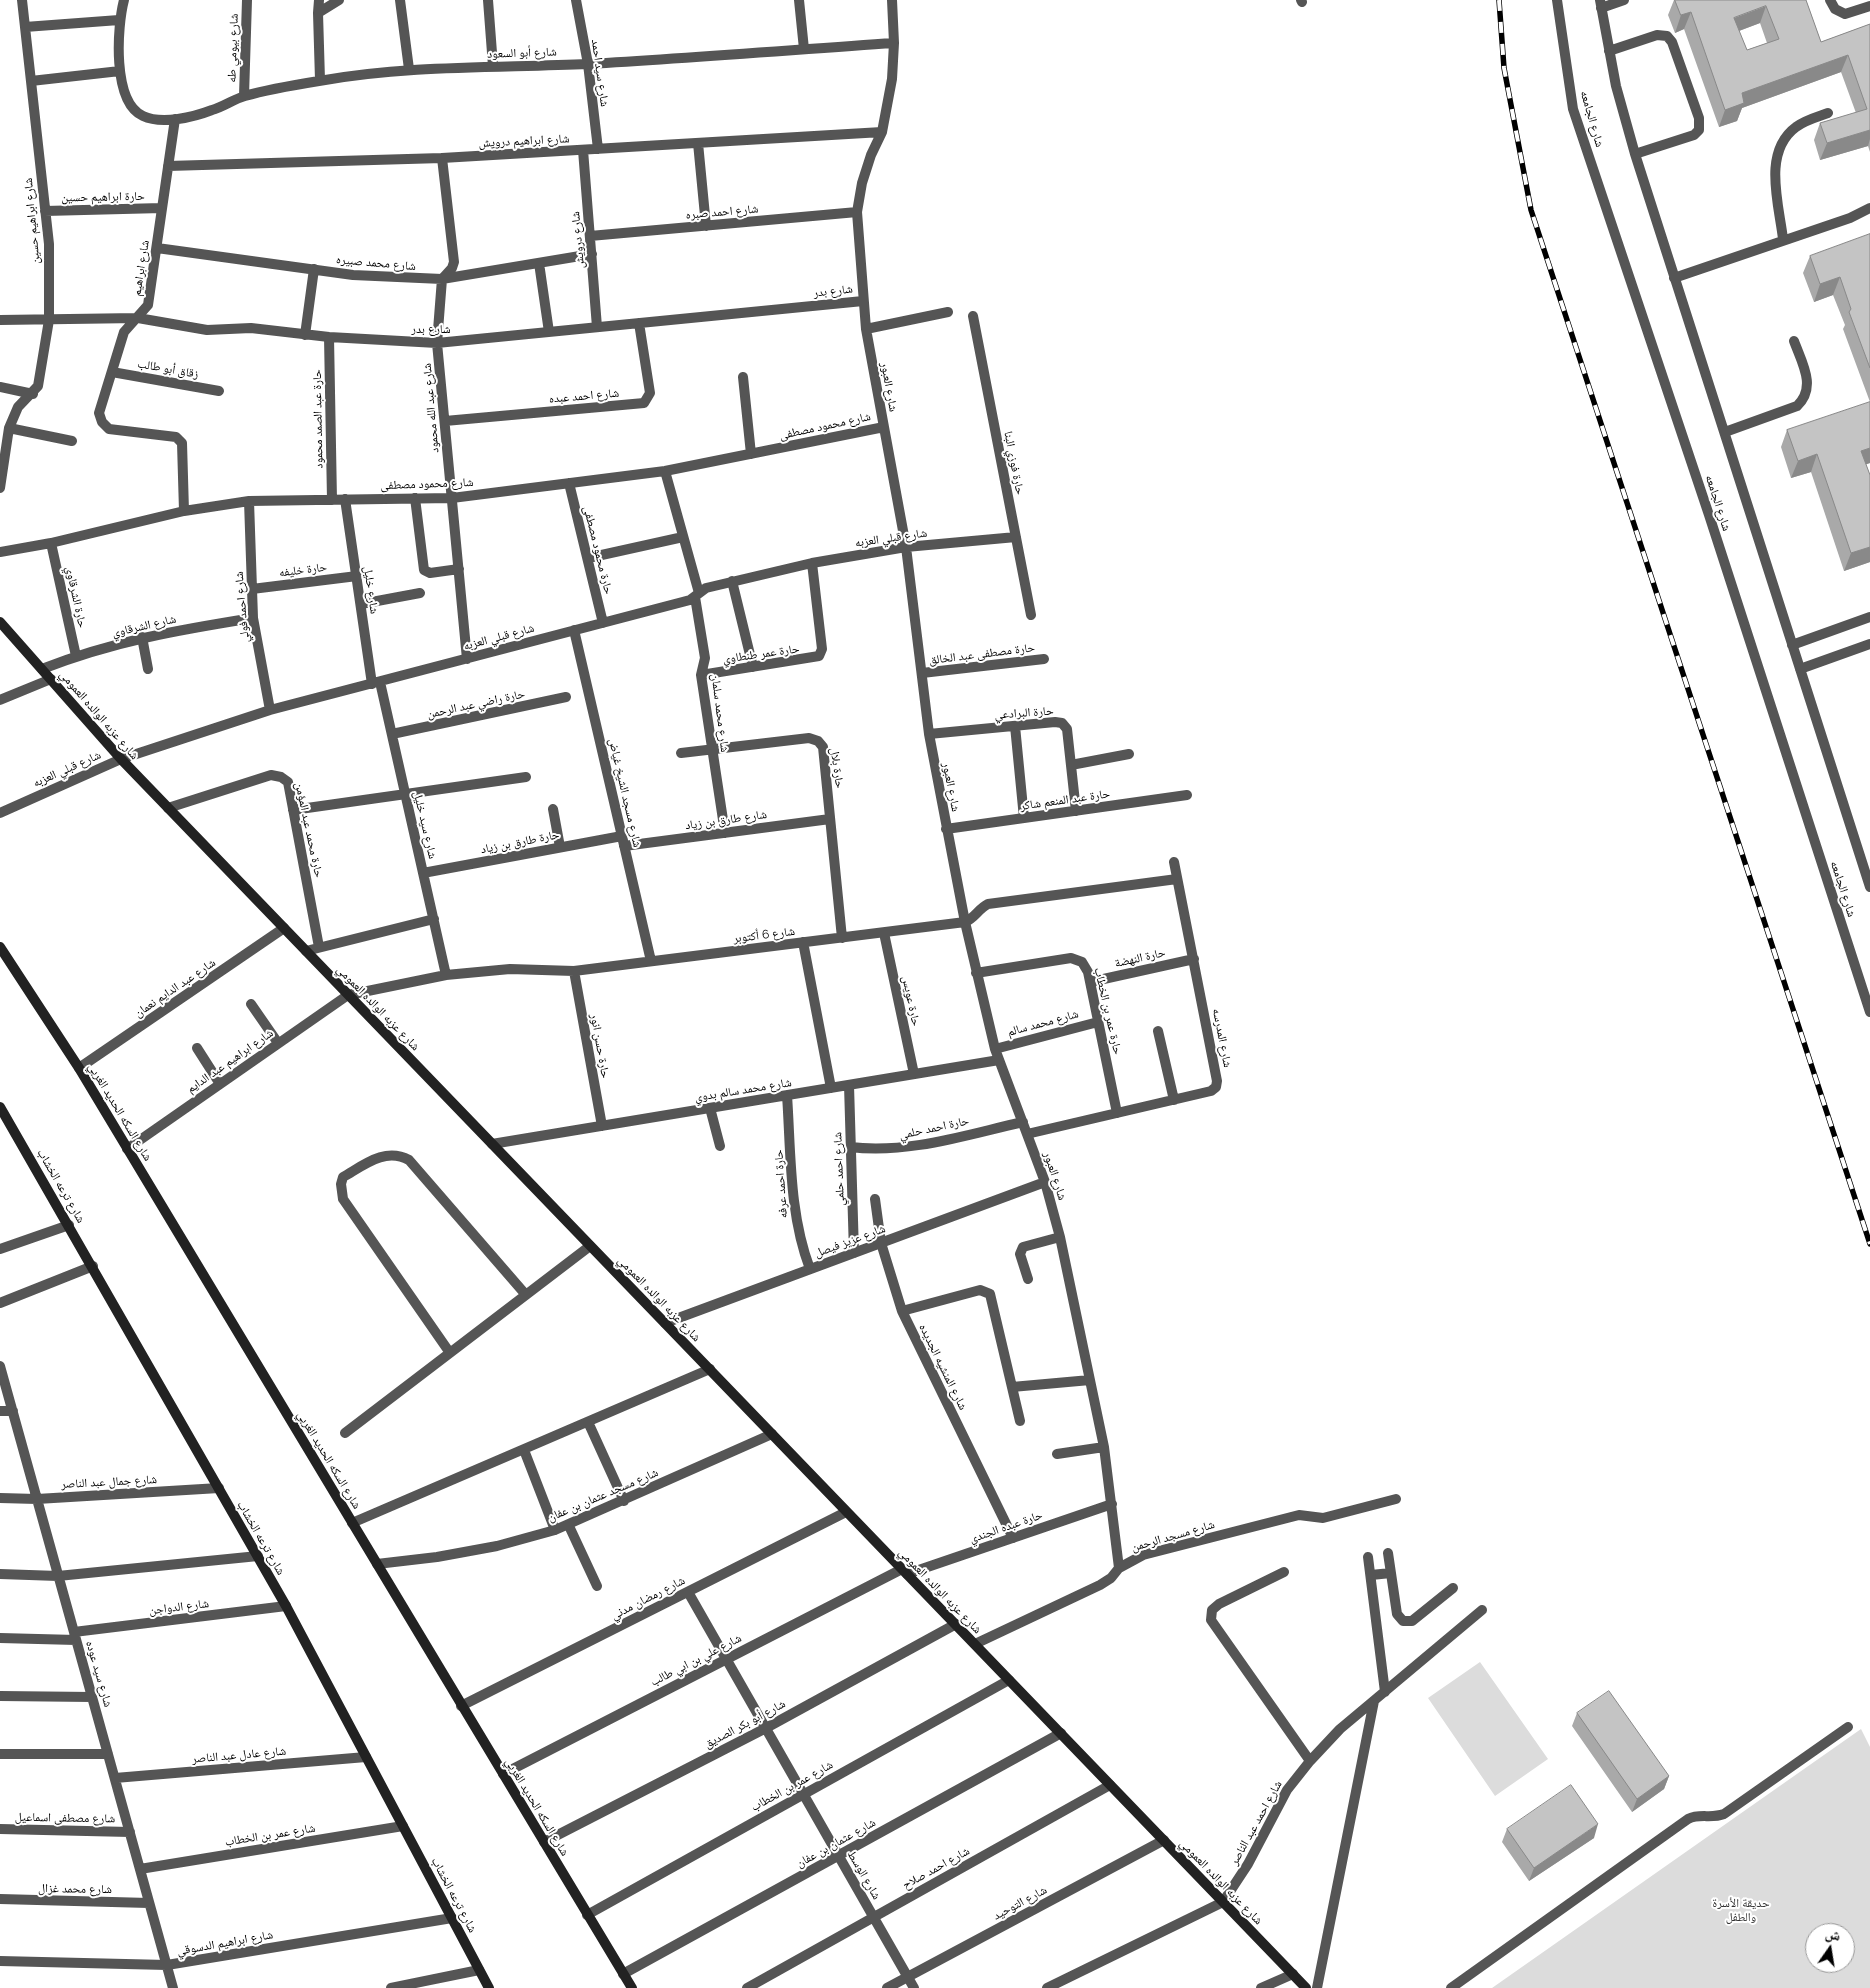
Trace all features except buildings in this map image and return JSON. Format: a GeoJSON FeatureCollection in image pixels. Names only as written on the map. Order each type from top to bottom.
{"type":"FeatureCollection","features":[{"type":"Feature","properties":{"kind":"street","name":"شارع ابراهيم حسين"},"geometry":{"type":"LineString","coordinates":[[0,488],[8,428],[18,407],[33,394],[40,377],[49,320],[49,244],[22,0]]}},
{"type":"Feature","properties":{"kind":"street","name":"شارع أبو السعود"},"geometry":{"type":"LineString","coordinates":[[124,0],[119,20],[118,46],[120,71],[134,109],[140,115],[156,118],[175,119],[212,110],[244,96],[320,80],[409,70],[588,64],[894,43]]}},
{"type":"Feature","properties":{"kind":"street","name":"شارع بيومي طه"},"geometry":{"type":"LineString","coordinates":[[244,96],[247,0]]}},
{"type":"Feature","properties":{"kind":"street"},"geometry":{"type":"LineString","coordinates":[[319,0],[320,80]]}},
{"type":"Feature","properties":{"kind":"street"},"geometry":{"type":"LineString","coordinates":[[318,13],[339,0]]}},
{"type":"Feature","properties":{"kind":"street"},"geometry":{"type":"LineString","coordinates":[[400,0],[409,70]]}},
{"type":"Feature","properties":{"kind":"street"},"geometry":{"type":"LineString","coordinates":[[488,0],[493,66]]}},
{"type":"Feature","properties":{"kind":"street","name":"شارع سيد احمد"},"geometry":{"type":"LineString","coordinates":[[576,0],[588,64],[598,149]]}},
{"type":"Feature","properties":{"kind":"street"},"geometry":{"type":"LineString","coordinates":[[799,0],[804,49]]}},
{"type":"Feature","properties":{"kind":"street","name":"شارع العبور"},"geometry":{"type":"LineString","coordinates":[[892,0],[894,43],[892,80],[882,132],[871,155],[862,184],[857,212],[866,329],[906,547],[929,734],[946,829],[976,973],[995,1049],[1045,1182],[1060,1237],[1104,1447],[1119,1568]]}},
{"type":"Feature","properties":{"kind":"street","name":"شارع الجامعه"},"geometry":{"type":"LineString","coordinates":[[1557,0],[1574,109],[1712,524],[1870,1012]]}},
{"type":"Feature","properties":{"kind":"street"},"geometry":{"type":"LineString","coordinates":[[1624,0],[1600,4],[1609,51],[1635,154],[1870,887]]}},
{"type":"Feature","properties":{"kind":"street"},"geometry":{"type":"LineString","coordinates":[[1830,0],[1835,9],[1845,14],[1870,6]]}},
{"type":"Feature","properties":{"kind":"street"},"geometry":{"type":"LineString","coordinates":[[25,26],[119,20]]}},
{"type":"Feature","properties":{"kind":"street"},"geometry":{"type":"LineString","coordinates":[[1609,51],[1657,35],[1667,36],[1672,42],[1700,123],[1694,135],[1635,154]]}},
{"type":"Feature","properties":{"kind":"street"},"geometry":{"type":"LineString","coordinates":[[31,81],[120,71]]}},
{"type":"Feature","properties":{"kind":"street"},"geometry":{"type":"LineString","coordinates":[[1783,239],[1776,177],[1777,154],[1781,143],[1796,127],[1828,113]]}},
{"type":"Feature","properties":{"kind":"street","name":"شارع ابراهيم"},"geometry":{"type":"LineString","coordinates":[[175,119],[148,305],[124,332],[101,408],[100,418],[109,429],[180,439],[182,444],[184,511]]}},
{"type":"Feature","properties":{"kind":"street","name":"شارع ابراهيم درويش"},"geometry":{"type":"LineString","coordinates":[[168,166],[442,158],[882,132]]}},
{"type":"Feature","properties":{"kind":"street"},"geometry":{"type":"LineString","coordinates":[[698,143],[706,226]]}},
{"type":"Feature","properties":{"kind":"street","name":"شارع درويش"},"geometry":{"type":"LineString","coordinates":[[583,150],[597,327]]}},
{"type":"Feature","properties":{"kind":"street","name":"شارع عبد الله محمود"},"geometry":{"type":"LineString","coordinates":[[442,158],[454,262],[452,268],[442,279],[437,344],[467,659]]}},
{"type":"Feature","properties":{"kind":"street","name":"حارة ابراهيم حسين"},"geometry":{"type":"LineString","coordinates":[[45,211],[162,208]]}},
{"type":"Feature","properties":{"kind":"street"},"geometry":{"type":"LineString","coordinates":[[1674,278],[1783,239],[1850,218],[1870,208]]}},
{"type":"Feature","properties":{"kind":"street","name":"شارع احمد صبره"},"geometry":{"type":"LineString","coordinates":[[590,236],[857,212]]}},
{"type":"Feature","properties":{"kind":"street","name":"شارع محمد صبيره"},"geometry":{"type":"LineString","coordinates":[[157,248],[392,278],[442,279],[592,254]]}},
{"type":"Feature","properties":{"kind":"street"},"geometry":{"type":"LineString","coordinates":[[539,263],[549,332]]}},
{"type":"Feature","properties":{"kind":"street"},"geometry":{"type":"LineString","coordinates":[[305,335],[314,269]]}},
{"type":"Feature","properties":{"kind":"street","name":"شارع بدر"},"geometry":{"type":"LineString","coordinates":[[0,320],[138,318],[207,330],[221,331],[236,327],[329,338],[437,344],[863,301]]}},
{"type":"Feature","properties":{"kind":"street"},"geometry":{"type":"LineString","coordinates":[[866,329],[948,312]]}},
{"type":"Feature","properties":{"kind":"street","name":"حارة فوزي البنا"},"geometry":{"type":"LineString","coordinates":[[973,316],[1031,615]]}},
{"type":"Feature","properties":{"kind":"street","name":"شارع احمد عبده"},"geometry":{"type":"LineString","coordinates":[[445,421],[644,403],[650,393],[639,323]]}},
{"type":"Feature","properties":{"kind":"street","name":"حارة عبد الصمد محمود"},"geometry":{"type":"LineString","coordinates":[[329,338],[332,500]]}},
{"type":"Feature","properties":{"kind":"street"},"geometry":{"type":"LineString","coordinates":[[1725,432],[1797,406],[1803,400],[1808,384],[1794,341]]}},
{"type":"Feature","properties":{"kind":"street","name":"زقاق أبو طالب"},"geometry":{"type":"LineString","coordinates":[[112,372],[219,391]]}},
{"type":"Feature","properties":{"kind":"street"},"geometry":{"type":"LineString","coordinates":[[743,377],[751,454]]}},
{"type":"Feature","properties":{"kind":"street"},"geometry":{"type":"LineString","coordinates":[[0,387],[33,394]]}},
{"type":"Feature","properties":{"kind":"street","name":"شارع محمود مصطفى"},"geometry":{"type":"LineString","coordinates":[[0,552],[51,543],[184,511],[249,501],[452,498],[665,471],[884,427]]}},
{"type":"Feature","properties":{"kind":"street"},"geometry":{"type":"LineString","coordinates":[[8,428],[72,441]]}},
{"type":"Feature","properties":{"kind":"street","name":"شارع محمد سلمان"},"geometry":{"type":"LineString","coordinates":[[665,471],[697,595],[705,658],[701,675],[725,833]]}},
{"type":"Feature","properties":{"kind":"street","name":"حارة محمود مصطفى"},"geometry":{"type":"LineString","coordinates":[[569,483],[603,623]]}},
{"type":"Feature","properties":{"kind":"street"},"geometry":{"type":"LineString","coordinates":[[415,498],[424,570],[430,573],[459,568]]}},
{"type":"Feature","properties":{"kind":"street","name":"شارع خليل"},"geometry":{"type":"LineString","coordinates":[[345,499],[360,604],[376,683]]}},
{"type":"Feature","properties":{"kind":"street","name":"شارع احمد فولي"},"geometry":{"type":"LineString","coordinates":[[249,501],[253,618],[270,710]]}},
{"type":"Feature","properties":{"kind":"street"},"geometry":{"type":"LineString","coordinates":[[588,558],[683,537]]}},
{"type":"Feature","properties":{"kind":"street","name":"شارع قبلي العزبه"},"geometry":{"type":"LineString","coordinates":[[0,813],[121,759],[270,710],[603,623],[697,595],[706,588],[812,563],[906,547],[1016,537]]}},
{"type":"Feature","properties":{"kind":"street","name":"حارة الشرقاوي"},"geometry":{"type":"LineString","coordinates":[[51,543],[76,656]]}},
{"type":"Feature","properties":{"kind":"street","name":"حارة عمر طنطاوي"},"geometry":{"type":"LineString","coordinates":[[701,675],[814,658],[821,654],[812,563]]}},
{"type":"Feature","properties":{"kind":"street","name":"حارة خليفه"},"geometry":{"type":"LineString","coordinates":[[252,589],[356,576]]}},
{"type":"Feature","properties":{"kind":"street"},"geometry":{"type":"LineString","coordinates":[[732,582],[754,667]]}},
{"type":"Feature","properties":{"kind":"street"},"geometry":{"type":"LineString","coordinates":[[360,604],[420,593]]}},
{"type":"Feature","properties":{"kind":"street"},"geometry":{"type":"LineString","coordinates":[[1792,645],[1870,617]]}},
{"type":"Feature","properties":{"kind":"street","name":"شارع الشرقاوي"},"geometry":{"type":"LineString","coordinates":[[42,669],[76,656],[142,637],[253,618]]}},
{"type":"Feature","properties":{"kind":"street","name":"شارع عزبه الوالده العمومي"},"geometry":{"type":"LineString","coordinates":[[0,622],[121,759],[1306,1988]]}},
{"type":"Feature","properties":{"kind":"street","name":"شارع مسجد الشيخ غياض"},"geometry":{"type":"LineString","coordinates":[[574,630],[650,961]]}},
{"type":"Feature","properties":{"kind":"street"},"geometry":{"type":"LineString","coordinates":[[142,637],[148,669]]}},
{"type":"Feature","properties":{"kind":"street"},"geometry":{"type":"LineString","coordinates":[[1800,669],[1870,644]]}},
{"type":"Feature","properties":{"kind":"street","name":"حارة مصطفى عبد الخالق"},"geometry":{"type":"LineString","coordinates":[[922,674],[1044,659]]}},
{"type":"Feature","properties":{"kind":"street"},"geometry":{"type":"LineString","coordinates":[[0,700],[51,679]]}},
{"type":"Feature","properties":{"kind":"street","name":"شارع سيد خليل"},"geometry":{"type":"LineString","coordinates":[[376,683],[392,734],[446,974]]}},
{"type":"Feature","properties":{"kind":"street","name":"حارة راضي عبد الرحمن"},"geometry":{"type":"LineString","coordinates":[[392,734],[566,697]]}},
{"type":"Feature","properties":{"kind":"street","name":"حارة البرادعي"},"geometry":{"type":"LineString","coordinates":[[929,734],[1015,726],[1062,724],[1067,729],[1076,811]]}},
{"type":"Feature","properties":{"kind":"street"},"geometry":{"type":"LineString","coordinates":[[1015,726],[1024,818]]}},
{"type":"Feature","properties":{"kind":"street","name":"حارة بلال"},"geometry":{"type":"LineString","coordinates":[[682,753],[809,738],[818,741],[823,747],[842,938]]}},
{"type":"Feature","properties":{"kind":"street"},"geometry":{"type":"LineString","coordinates":[[1071,765],[1129,754]]}},
{"type":"Feature","properties":{"kind":"street","name":"حارة محمد عبد المؤمن"},"geometry":{"type":"LineString","coordinates":[[168,808],[271,776],[281,777],[288,782],[319,948]]}},
{"type":"Feature","properties":{"kind":"street"},"geometry":{"type":"LineString","coordinates":[[293,810],[526,777]]}},
{"type":"Feature","properties":{"kind":"street","name":"حارة عبد المنعم شاكر"},"geometry":{"type":"LineString","coordinates":[[946,829],[1187,795]]}},
{"type":"Feature","properties":{"kind":"street"},"geometry":{"type":"LineString","coordinates":[[553,808],[560,847]]}},
{"type":"Feature","properties":{"kind":"street","name":"شارع طارق بن زياد"},"geometry":{"type":"LineString","coordinates":[[623,841],[725,833],[830,819]]}},
{"type":"Feature","properties":{"kind":"street","name":"حارة طارق بن زياد"},"geometry":{"type":"LineString","coordinates":[[423,873],[560,847],[623,841]]}},
{"type":"Feature","properties":{"kind":"street","name":"شارع المدرسه"},"geometry":{"type":"LineString","coordinates":[[1027,1134],[1211,1091],[1217,1084],[1174,862]]}},
{"type":"Feature","properties":{"kind":"street"},"geometry":{"type":"LineString","coordinates":[[965,922],[970,920],[979,909],[988,904],[1177,879]]}},
{"type":"Feature","properties":{"kind":"street"},"geometry":{"type":"LineString","coordinates":[[306,951],[434,919]]}},
{"type":"Feature","properties":{"kind":"street","name":"شارع 6 أكتوبر"},"geometry":{"type":"LineString","coordinates":[[348,994],[446,974],[510,970],[574,971],[965,922]]}},
{"type":"Feature","properties":{"kind":"street","name":"شارع عبد الدايم نعمان"},"geometry":{"type":"LineString","coordinates":[[79,1068],[284,928]]}},
{"type":"Feature","properties":{"kind":"street","name":"حارة عويس"},"geometry":{"type":"LineString","coordinates":[[884,932],[914,1074]]}},
{"type":"Feature","properties":{"kind":"street"},"geometry":{"type":"LineString","coordinates":[[803,942],[831,1088]]}},
{"type":"Feature","properties":{"kind":"street","name":"شارع السكه الحديد الغربي"},"geometry":{"type":"LineString","coordinates":[[0,947],[79,1068],[632,1988]]}},
{"type":"Feature","properties":{"kind":"street","name":"حارة عمر بن الخطاب"},"geometry":{"type":"LineString","coordinates":[[976,973],[1071,958],[1082,962],[1086,966],[1090,982],[1117,1113]]}},
{"type":"Feature","properties":{"kind":"street","name":"حارة النهضة"},"geometry":{"type":"LineString","coordinates":[[1090,982],[1194,958]]}},
{"type":"Feature","properties":{"kind":"street","name":"حارة حسن انور"},"geometry":{"type":"LineString","coordinates":[[574,971],[602,1126]]}},
{"type":"Feature","properties":{"kind":"street","name":"شارع ابراهيم عبد الدايم"},"geometry":{"type":"LineString","coordinates":[[128,1149],[348,994]]}},
{"type":"Feature","properties":{"kind":"street"},"geometry":{"type":"LineString","coordinates":[[251,1004],[278,1043]]}},
{"type":"Feature","properties":{"kind":"street","name":"شارع محمد سالم"},"geometry":{"type":"LineString","coordinates":[[995,1049],[1098,1022]]}},
{"type":"Feature","properties":{"kind":"street"},"geometry":{"type":"LineString","coordinates":[[1158,1031],[1174,1100]]}},
{"type":"Feature","properties":{"kind":"street"},"geometry":{"type":"LineString","coordinates":[[196,1048],[220,1084]]}},
{"type":"Feature","properties":{"kind":"street","name":"شارع محمد سالم بدوي"},"geometry":{"type":"LineString","coordinates":[[492,1144],[999,1060]]}},
{"type":"Feature","properties":{"kind":"street","name":"شارع احمد حلمي"},"geometry":{"type":"LineString","coordinates":[[849,1085],[854,1253]]}},
{"type":"Feature","properties":{"kind":"street","name":"حارة احمد عرفه"},"geometry":{"type":"LineString","coordinates":[[787,1095],[795,1218],[800,1244],[810,1269]]}},
{"type":"Feature","properties":{"kind":"street","name":"شارع ترعه الخشاب"},"geometry":{"type":"LineString","coordinates":[[0,1107],[286,1606],[489,1988]]}},
{"type":"Feature","properties":{"kind":"street"},"geometry":{"type":"LineString","coordinates":[[710,1108],[720,1146]]}},
{"type":"Feature","properties":{"kind":"street","name":"حارة احمد حلمي"},"geometry":{"type":"LineString","coordinates":[[850,1147],[876,1150],[901,1149],[1023,1122]]}},
{"type":"Feature","properties":{"kind":"street"},"geometry":{"type":"LineString","coordinates":[[450,1353],[343,1199],[340,1184],[343,1176],[382,1156],[392,1154],[409,1160],[526,1295]]}},
{"type":"Feature","properties":{"kind":"street","name":"شارع عزيز فيصل"},"geometry":{"type":"LineString","coordinates":[[665,1323],[1045,1182]]}},
{"type":"Feature","properties":{"kind":"street","name":"شارع المنشيه الجديده"},"geometry":{"type":"LineString","coordinates":[[875,1199],[881,1243],[902,1311],[1012,1538]]}},
{"type":"Feature","properties":{"kind":"street"},"geometry":{"type":"LineString","coordinates":[[0,1249],[69,1225]]}},
{"type":"Feature","properties":{"kind":"street"},"geometry":{"type":"LineString","coordinates":[[1028,1279],[1020,1254],[1023,1247],[1060,1237]]}},
{"type":"Feature","properties":{"kind":"street"},"geometry":{"type":"LineString","coordinates":[[345,1433],[590,1246]]}},
{"type":"Feature","properties":{"kind":"street"},"geometry":{"type":"LineString","coordinates":[[0,1303],[92,1266]]}},
{"type":"Feature","properties":{"kind":"street"},"geometry":{"type":"LineString","coordinates":[[902,1311],[980,1290],[990,1294],[1020,1421]]}},
{"type":"Feature","properties":{"kind":"street","name":"شارع سيد عوده"},"geometry":{"type":"LineString","coordinates":[[0,1366],[173,1988]]}},
{"type":"Feature","properties":{"kind":"street"},"geometry":{"type":"LineString","coordinates":[[352,1523],[710,1369]]}},
{"type":"Feature","properties":{"kind":"street"},"geometry":{"type":"LineString","coordinates":[[1012,1387],[1090,1380]]}},
{"type":"Feature","properties":{"kind":"street"},"geometry":{"type":"LineString","coordinates":[[0,1411],[13,1411]]}},
{"type":"Feature","properties":{"kind":"street"},"geometry":{"type":"LineString","coordinates":[[588,1422],[624,1501]]}},
{"type":"Feature","properties":{"kind":"street","name":"شارع مسجد عثمان بن عفان"},"geometry":{"type":"LineString","coordinates":[[377,1564],[471,1551],[569,1526],[772,1434]]}},
{"type":"Feature","properties":{"kind":"street"},"geometry":{"type":"LineString","coordinates":[[1057,1454],[1104,1447]]}},
{"type":"Feature","properties":{"kind":"street"},"geometry":{"type":"LineString","coordinates":[[524,1450],[555,1530]]}},
{"type":"Feature","properties":{"kind":"street","name":"شارع جمال عبد الناصر"},"geometry":{"type":"LineString","coordinates":[[0,1498],[37,1499],[219,1488]]}},
{"type":"Feature","properties":{"kind":"street","name":"شارع مسجد الرحمن"},"geometry":{"type":"LineString","coordinates":[[975,1644],[1100,1585],[1111,1578],[1119,1568],[1143,1555],[1299,1515],[1323,1518],[1396,1500]]}},
{"type":"Feature","properties":{"kind":"street","name":"حارة عبده الجندي"},"geometry":{"type":"LineString","coordinates":[[904,1571],[1012,1538],[1112,1504]]}},
{"type":"Feature","properties":{"kind":"street","name":"شارع رمضان مدني"},"geometry":{"type":"LineString","coordinates":[[461,1706],[846,1512]]}},
{"type":"Feature","properties":{"kind":"street"},"geometry":{"type":"LineString","coordinates":[[569,1526],[597,1586]]}},
{"type":"Feature","properties":{"kind":"street"},"geometry":{"type":"LineString","coordinates":[[1388,1553],[1399,1618],[1408,1622],[1412,1621],[1453,1588]]}},
{"type":"Feature","properties":{"kind":"street"},"geometry":{"type":"LineString","coordinates":[[0,1574],[58,1576],[258,1556]]}},
{"type":"Feature","properties":{"kind":"street"},"geometry":{"type":"LineString","coordinates":[[1368,1557],[1385,1692]]}},
{"type":"Feature","properties":{"kind":"street","name":"شارع علي بن ابي طالب"},"geometry":{"type":"LineString","coordinates":[[503,1774],[726,1659],[904,1571]]}},
{"type":"Feature","properties":{"kind":"street"},"geometry":{"type":"LineString","coordinates":[[1284,1572],[1219,1604],[1212,1610],[1211,1620],[1310,1761]]}},
{"type":"Feature","properties":{"kind":"street"},"geometry":{"type":"LineString","coordinates":[[1370,1575],[1391,1573]]}},
{"type":"Feature","properties":{"kind":"street","name":"شارع الوسط"},"geometry":{"type":"LineString","coordinates":[[688,1592],[914,1988]]}},
{"type":"Feature","properties":{"kind":"street","name":"شارع الدواجن"},"geometry":{"type":"LineString","coordinates":[[0,1638],[75,1636],[286,1606]]}},
{"type":"Feature","properties":{"kind":"street","name":"شارع احمد عبد الناصر"},"geometry":{"type":"LineString","coordinates":[[1223,1902],[1248,1864],[1287,1790],[1310,1761],[1340,1729],[1482,1610]]}},
{"type":"Feature","properties":{"kind":"street","name":"شارع أبو بكر الصديق"},"geometry":{"type":"LineString","coordinates":[[544,1842],[766,1728],[956,1624]]}},
{"type":"Feature","properties":{"kind":"street","name":"شارع عمر بن الخطاب"},"geometry":{"type":"LineString","coordinates":[[587,1914],[1009,1680]]}},
{"type":"Feature","properties":{"kind":"street"},"geometry":{"type":"LineString","coordinates":[[0,1696],[92,1697]]}},
{"type":"Feature","properties":{"kind":"street"},"geometry":{"type":"LineString","coordinates":[[1317,1988],[1374,1701]]}},
{"type":"Feature","properties":{"kind":"street"},"geometry":{"type":"LineString","coordinates":[[1451,1988],[1688,1819],[1700,1814],[1713,1817],[1724,1814],[1848,1727]]}},
{"type":"Feature","properties":{"kind":"street","name":"شارع عثمان بن عفان"},"geometry":{"type":"LineString","coordinates":[[623,1974],[1061,1733]]}},
{"type":"Feature","properties":{"kind":"street"},"geometry":{"type":"LineString","coordinates":[[0,1754],[108,1754]]}},
{"type":"Feature","properties":{"kind":"street","name":"شارع عادل عبد الناصر"},"geometry":{"type":"LineString","coordinates":[[115,1778],[366,1757]]}},
{"type":"Feature","properties":{"kind":"street","name":"شارع احمد صلاح"},"geometry":{"type":"LineString","coordinates":[[747,1988],[1110,1785]]}},
{"type":"Feature","properties":{"kind":"street","name":"شارع عمر بن الخطاب"},"geometry":{"type":"LineString","coordinates":[[140,1869],[403,1826]]}},
{"type":"Feature","properties":{"kind":"street","name":"شارع مصطفى اسماعيل"},"geometry":{"type":"LineString","coordinates":[[0,1829],[130,1832]]}},
{"type":"Feature","properties":{"kind":"street","name":"شارع التوحيد"},"geometry":{"type":"LineString","coordinates":[[887,1988],[1164,1840]]}},
{"type":"Feature","properties":{"kind":"street","name":"شارع محمد غزال"},"geometry":{"type":"LineString","coordinates":[[0,1899],[150,1903]]}},
{"type":"Feature","properties":{"kind":"street"},"geometry":{"type":"LineString","coordinates":[[1048,1988],[1223,1902]]}},
{"type":"Feature","properties":{"kind":"street","name":"شارع ابراهيم الدسوقي"},"geometry":{"type":"LineString","coordinates":[[0,1961],[167,1965],[452,1918]]}},
{"type":"Feature","properties":{"kind":"street"},"geometry":{"type":"LineString","coordinates":[[391,1988],[479,1970]]}},
{"type":"Feature","properties":{"kind":"street"},"geometry":{"type":"LineString","coordinates":[[1262,1988],[1293,1974]]}},
{"type":"Feature","properties":{"kind":"green space"},"geometry":{"type":"Polygon","coordinates":[[[1480,1662],[1548,1759],[1495,1796],[1428,1698],[1480,1662]]]}},
{"type":"Feature","properties":{"kind":"green space","name":"حديقة الأسرة والطفل"},"geometry":{"type":"Polygon","coordinates":[[[1861,1729],[1870,1747],[1870,1988],[1492,1988],[1861,1729]]]}},
{"type":"Feature","properties":{"kind":"railway"},"geometry":{"type":"LineString","coordinates":[[1499,0],[1504,68],[1531,210],[1870,1244]]}}]}
